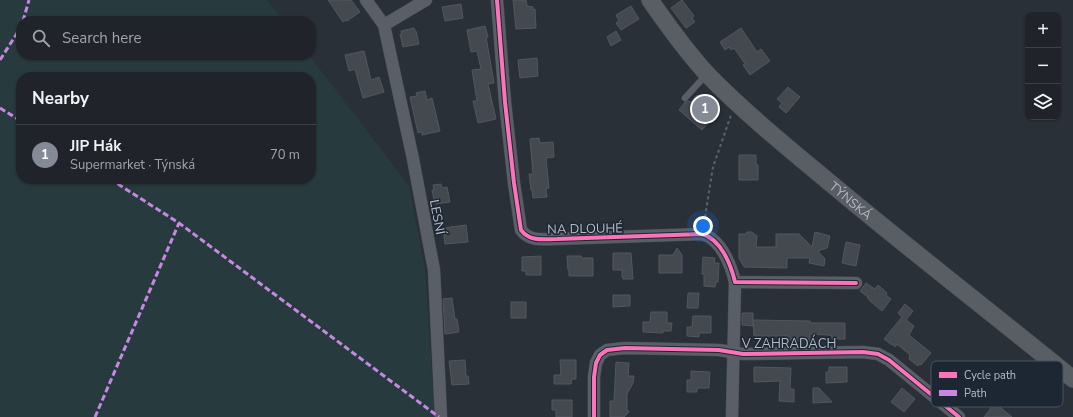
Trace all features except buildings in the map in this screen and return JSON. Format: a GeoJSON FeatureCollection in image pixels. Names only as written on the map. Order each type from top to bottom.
{"type":"FeatureCollection","features":[{"type":"Feature","properties":{"kind":"main road","name":"TÝNSKÁ"},"geometry":{"type":"LineString","coordinates":[[650,0],[670,30],[707,73],[749,115],[860,208],[1054,361]]}},
{"type":"Feature","properties":{"kind":"street"},"geometry":{"type":"LineString","coordinates":[[366,0],[384,25],[426,0]]}},
{"type":"Feature","properties":{"kind":"street","name":"NA DLOUHÉ"},"geometry":{"type":"LineString","coordinates":[[497,0],[505,102],[514,183],[521,230],[525,236],[533,239],[557,239],[702,234]]}},
{"type":"Feature","properties":{"kind":"street","name":"LESNÍ"},"geometry":{"type":"LineString","coordinates":[[384,25],[413,160],[434,270],[441,417]]}},
{"type":"Feature","properties":{"kind":"street"},"geometry":{"type":"LineString","coordinates":[[702,234],[713,240],[727,257],[735,282],[732,417]]}},
{"type":"Feature","properties":{"kind":"street"},"geometry":{"type":"LineString","coordinates":[[735,282],[856,283]]}},
{"type":"Feature","properties":{"kind":"street","name":"V ZAHRADÁCH"},"geometry":{"type":"LineString","coordinates":[[594,417],[594,377],[596,363],[600,355],[607,350],[625,348],[719,350],[743,354],[863,352],[878,354],[889,360],[931,394]]}},
{"type":"Feature","properties":{"kind":"street","name":"V ZAHRADÁCH"},"geometry":{"type":"LineString","coordinates":[[947,407],[959,417]]}},
{"type":"Feature","properties":{"kind":"lane"},"geometry":{"type":"LineString","coordinates":[[685,98],[707,73]]}},
{"type":"Feature","properties":{"kind":"path"},"geometry":{"type":"LineString","coordinates":[[702,234],[713,167],[732,114]]}},
{"type":"Feature","properties":{"kind":"green space"},"geometry":{"type":"Polygon","coordinates":[[[0,0],[267,0],[279,16],[16,16],[16,60],[313,60],[409,186],[425,269],[435,417],[0,417],[0,0]]]}},
{"type":"Feature","properties":{"kind":"marked path"},"geometry":{"type":"LineString","coordinates":[[24,16],[29,0]]}},
{"type":"Feature","properties":{"kind":"marked path"},"geometry":{"type":"LineString","coordinates":[[0,60],[16,35]]}},
{"type":"Feature","properties":{"kind":"marked path"},"geometry":{"type":"LineString","coordinates":[[0,108],[16,118]]}},
{"type":"Feature","properties":{"kind":"marked path"},"geometry":{"type":"LineString","coordinates":[[118,184],[179,223],[439,417]]}},
{"type":"Feature","properties":{"kind":"marked path"},"geometry":{"type":"LineString","coordinates":[[95,417],[179,223]]}},
{"type":"Feature","properties":{"kind":"cycle path"},"geometry":{"type":"LineString","coordinates":[[497,0],[505,102],[514,183],[521,230],[525,234],[533,238],[542,239],[702,234],[715,241],[720,247],[728,261],[735,282],[856,283]]}},
{"type":"Feature","properties":{"kind":"cycle path"},"geometry":{"type":"LineString","coordinates":[[594,417],[594,377],[596,363],[600,355],[607,350],[625,348],[719,350],[743,354],[863,352],[878,354],[889,360],[931,394]]}},
{"type":"Feature","properties":{"kind":"cycle path"},"geometry":{"type":"LineString","coordinates":[[947,407],[959,417]]}},
{"type":"Feature","properties":{"kind":"place","name":"JIP Hák"},"geometry":{"type":"Point","coordinates":[705,109]}}]}
